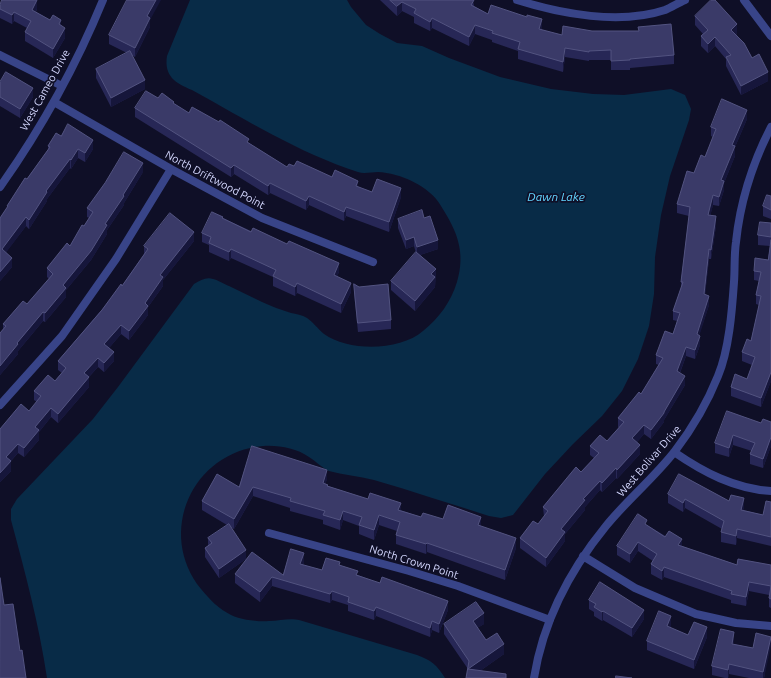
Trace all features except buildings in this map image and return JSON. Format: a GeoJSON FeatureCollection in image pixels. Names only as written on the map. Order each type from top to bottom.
{"type":"FeatureCollection","features":[{"type":"Feature","properties":{"kind":"street","name":"West Cameo Drive"},"geometry":{"type":"LineString","coordinates":[[0,186],[17,163],[54,102],[95,20],[103,0]]}},
{"type":"Feature","properties":{"kind":"street"},"geometry":{"type":"LineString","coordinates":[[517,0],[539,7],[576,14],[615,17],[647,14],[666,9],[685,0]]}},
{"type":"Feature","properties":{"kind":"street"},"geometry":{"type":"LineString","coordinates":[[744,0],[771,36]]}},
{"type":"Feature","properties":{"kind":"street"},"geometry":{"type":"LineString","coordinates":[[0,55],[62,86]]}},
{"type":"Feature","properties":{"kind":"street","name":"North Driftwood Point"},"geometry":{"type":"LineString","coordinates":[[54,102],[171,170],[262,218],[373,262]]}},
{"type":"Feature","properties":{"kind":"street","name":"West Bolivar Drive"},"geometry":{"type":"LineString","coordinates":[[534,678],[550,620],[563,590],[584,556],[606,525],[674,452],[689,432],[718,376],[726,346],[730,322],[736,242],[741,212],[762,144],[771,127]]}},
{"type":"Feature","properties":{"kind":"street"},"geometry":{"type":"LineString","coordinates":[[0,405],[62,336],[116,259],[171,170]]}},
{"type":"Feature","properties":{"kind":"street"},"geometry":{"type":"LineString","coordinates":[[674,452],[697,467],[718,478],[739,485],[771,491]]}},
{"type":"Feature","properties":{"kind":"street","name":"North Crown Point"},"geometry":{"type":"LineString","coordinates":[[269,533],[410,571],[458,586],[550,620]]}},
{"type":"Feature","properties":{"kind":"street"},"geometry":{"type":"LineString","coordinates":[[584,556],[635,588],[696,614],[736,623],[771,626]]}},
{"type":"Feature","properties":{"kind":"water","name":"Dawn Lake"},"geometry":{"type":"Polygon","coordinates":[[[190,0],[347,0],[366,25],[397,43],[422,46],[500,77],[551,89],[593,94],[624,95],[671,89],[685,95],[691,109],[689,120],[670,176],[661,215],[655,257],[654,294],[649,326],[638,359],[622,391],[602,416],[545,474],[513,515],[501,518],[489,516],[374,480],[329,471],[299,451],[275,446],[263,446],[238,452],[217,463],[200,479],[188,499],[182,521],[182,544],[188,567],[201,589],[223,610],[235,617],[250,620],[265,621],[295,619],[417,655],[433,664],[445,678],[47,678],[36,618],[11,520],[11,509],[17,499],[93,419],[194,284],[201,280],[210,278],[269,305],[305,317],[324,334],[334,340],[347,344],[374,347],[413,338],[429,326],[448,303],[460,271],[460,251],[452,224],[430,192],[414,182],[396,175],[378,172],[360,173],[315,155],[252,124],[192,90],[180,85],[172,78],[167,69],[167,56],[190,0]]]}}]}
